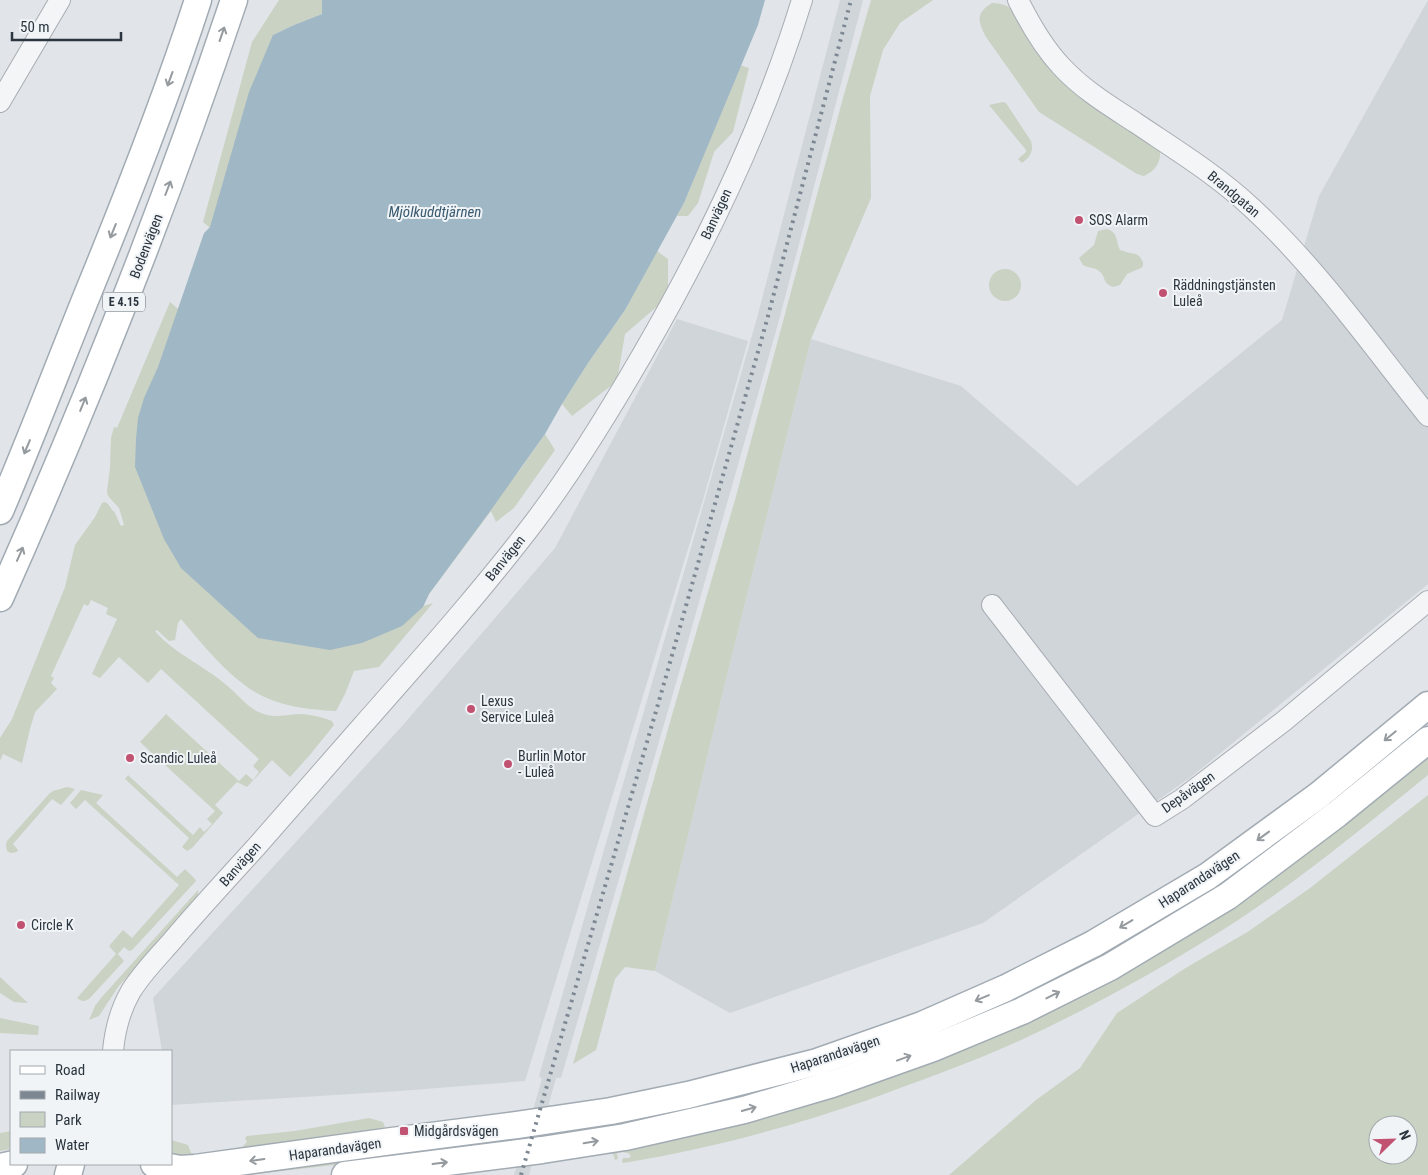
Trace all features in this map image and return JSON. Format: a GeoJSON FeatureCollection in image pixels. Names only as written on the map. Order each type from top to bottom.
{"type":"FeatureCollection","features":[{"type":"Feature","properties":{"kind":"main road","name":"E 4.15"},"geometry":{"type":"LineString","coordinates":[[0,511],[133,183],[198,0]]}},
{"type":"Feature","properties":{"kind":"main road","name":"Bodenvägen"},"geometry":{"type":"LineString","coordinates":[[0,598],[31,528],[170,184],[234,0]]}},
{"type":"Feature","properties":{"kind":"main road","name":"Haparandavägen"},"geometry":{"type":"LineString","coordinates":[[158,1165],[175,1168],[195,1168],[392,1140],[517,1126],[611,1111],[688,1095],[817,1062],[922,1025],[1006,988],[1093,944],[1208,876],[1319,795],[1428,705]]}},
{"type":"Feature","properties":{"kind":"main road","name":"Haparandavägen"},"geometry":{"type":"LineString","coordinates":[[345,1175],[542,1150],[625,1137],[744,1110],[832,1084],[934,1048],[1022,1011],[1101,971],[1228,896],[1337,814],[1428,740]]}},
{"type":"Feature","properties":{"kind":"street"},"geometry":{"type":"LineString","coordinates":[[0,102],[60,0]]}},
{"type":"Feature","properties":{"kind":"street","name":"Banvägen"},"geometry":{"type":"LineString","coordinates":[[113,1050],[120,1013],[131,991],[142,976],[426,655],[534,521],[583,453],[607,416],[668,310],[697,254],[752,134],[779,68],[802,0]]}},
{"type":"Feature","properties":{"kind":"street","name":"Brandgatan"},"geometry":{"type":"LineString","coordinates":[[1018,0],[1030,25],[1040,40],[1071,76],[1098,98],[1207,170],[1233,191],[1277,232],[1328,291],[1428,416]]}},
{"type":"Feature","properties":{"kind":"street","name":"Depåvägen"},"geometry":{"type":"LineString","coordinates":[[992,605],[1155,816],[1182,799],[1284,721],[1428,601]]}},
{"type":"Feature","properties":{"kind":"shaded area"},"geometry":{"type":"Polygon","coordinates":[[[840,0],[863,0],[778,324],[561,1078],[556,1078],[529,1175],[514,1175],[542,1079],[539,1076],[757,318],[840,0]]]}},
{"type":"Feature","properties":{"kind":"shaded area"},"geometry":{"type":"Polygon","coordinates":[[[1428,0],[1428,584],[1191,777],[983,923],[730,1013],[655,971],[811,339],[961,386],[1077,486],[1282,320],[1319,196],[1428,0]]]}},
{"type":"Feature","properties":{"kind":"shaded area"},"geometry":{"type":"Polygon","coordinates":[[[677,319],[748,341],[703,500],[525,1081],[400,1091],[172,1105],[172,1050],[162,1050],[153,998],[403,725],[555,548],[677,319]]]}},
{"type":"Feature","properties":{"kind":"green space"},"geometry":{"type":"Polygon","coordinates":[[[279,0],[322,0],[322,14],[273,35],[517,474],[545,434],[555,450],[514,508],[496,522],[491,511],[429,594],[423,606],[433,603],[379,667],[354,671],[336,711],[316,710],[284,704],[255,692],[225,668],[181,619],[178,623],[175,640],[169,641],[157,630],[155,631],[172,647],[222,681],[254,710],[272,716],[311,715],[332,721],[334,725],[290,777],[272,760],[247,787],[237,782],[215,805],[223,813],[192,848],[187,851],[182,847],[189,838],[125,779],[128,775],[193,835],[200,827],[204,832],[212,824],[207,819],[215,811],[140,742],[166,714],[239,781],[246,774],[253,780],[259,772],[253,766],[259,759],[161,669],[148,683],[119,657],[100,678],[92,674],[117,619],[106,614],[108,608],[91,600],[88,606],[84,604],[51,676],[54,678],[51,683],[57,689],[35,712],[22,763],[3,754],[0,761],[0,738],[12,719],[65,587],[75,545],[95,517],[102,503],[108,504],[114,511],[121,526],[124,525],[119,508],[108,496],[107,491],[111,438],[114,427],[117,428],[170,302],[178,309],[210,228],[203,222],[252,42],[279,0]]]}},
{"type":"Feature","properties":{"kind":"green space"},"geometry":{"type":"Polygon","coordinates":[[[871,0],[933,0],[900,23],[883,50],[870,96],[871,198],[811,339],[655,971],[625,967],[615,979],[596,1050],[573,1064],[735,500],[871,0]]]}},
{"type":"Feature","properties":{"kind":"green space"},"geometry":{"type":"Polygon","coordinates":[[[992,3],[1005,5],[1012,10],[1036,53],[1065,85],[1092,106],[1160,151],[1158,163],[1151,172],[1144,176],[1137,174],[1039,112],[983,32],[980,22],[981,14],[992,3]]]}},
{"type":"Feature","properties":{"kind":"green space"},"geometry":{"type":"Polygon","coordinates":[[[740,65],[749,68],[733,132],[714,152],[698,203],[688,216],[677,216],[684,203],[740,65]]]}},
{"type":"Feature","properties":{"kind":"green space"},"geometry":{"type":"Polygon","coordinates":[[[1006,103],[1031,141],[1031,154],[1022,163],[1018,159],[1026,150],[989,105],[1006,103]]]}},
{"type":"Feature","properties":{"kind":"green space"},"geometry":{"type":"Polygon","coordinates":[[[1111,230],[1115,235],[1120,250],[1136,254],[1143,262],[1141,268],[1127,274],[1120,285],[1113,287],[1107,284],[1099,271],[1083,265],[1079,258],[1094,245],[1098,231],[1111,230]]]}},
{"type":"Feature","properties":{"kind":"green space"},"geometry":{"type":"Polygon","coordinates":[[[657,251],[668,259],[668,292],[661,303],[625,334],[617,381],[572,416],[562,404],[625,310],[657,251]]]}},
{"type":"Feature","properties":{"kind":"green space"},"geometry":{"type":"Polygon","coordinates":[[[1005,269],[1011,270],[1016,274],[1020,279],[1020,291],[1016,296],[1011,300],[1005,301],[999,300],[994,296],[990,291],[989,285],[990,279],[994,274],[999,270],[1005,269]]]}},
{"type":"Feature","properties":{"kind":"green space"},"geometry":{"type":"Polygon","coordinates":[[[1428,755],[1428,775],[1275,895],[1221,931],[1172,960],[1098,1002],[1047,1028],[983,1057],[865,1101],[775,1129],[684,1152],[623,1163],[623,1158],[631,1156],[628,1153],[617,1153],[618,1159],[615,1160],[613,1154],[600,1153],[963,1049],[1428,755]]]}},
{"type":"Feature","properties":{"kind":"green space"},"geometry":{"type":"Polygon","coordinates":[[[67,787],[75,789],[61,805],[52,799],[13,844],[18,850],[17,852],[11,853],[7,851],[7,841],[49,794],[67,787]]]}},
{"type":"Feature","properties":{"kind":"green space"},"geometry":{"type":"Polygon","coordinates":[[[81,790],[103,795],[96,803],[177,877],[185,869],[196,881],[132,950],[129,951],[124,947],[118,954],[124,961],[90,998],[84,1001],[77,998],[116,954],[109,946],[123,930],[132,938],[179,885],[85,800],[76,809],[70,803],[81,790]]]}},
{"type":"Feature","properties":{"kind":"green space"},"geometry":{"type":"Polygon","coordinates":[[[1428,795],[1428,1175],[949,1175],[1036,1100],[1080,1068],[1117,1013],[1184,969],[1249,931],[1310,888],[1428,795]]]}},
{"type":"Feature","properties":{"kind":"green space"},"geometry":{"type":"Polygon","coordinates":[[[198,890],[194,903],[118,987],[99,1016],[89,1020],[101,998],[198,890]]]}},
{"type":"Feature","properties":{"kind":"green space"},"geometry":{"type":"Polygon","coordinates":[[[0,977],[28,1003],[14,1002],[0,993],[0,977]]]}},
{"type":"Feature","properties":{"kind":"green space"},"geometry":{"type":"Polygon","coordinates":[[[0,1018],[39,1026],[38,1035],[0,1033],[0,1018]]]}},
{"type":"Feature","properties":{"kind":"green space"},"geometry":{"type":"Polygon","coordinates":[[[369,1118],[383,1122],[385,1127],[377,1131],[230,1151],[230,1149],[242,1147],[247,1142],[245,1138],[247,1136],[295,1131],[369,1118]]]}},
{"type":"Feature","properties":{"kind":"green space"},"geometry":{"type":"Polygon","coordinates":[[[10,1131],[10,1149],[0,1151],[0,1133],[10,1131]]]}},
{"type":"Feature","properties":{"kind":"green space"},"geometry":{"type":"Polygon","coordinates":[[[526,1132],[524,1140],[438,1153],[248,1175],[224,1175],[526,1132]]]}},
{"type":"Feature","properties":{"kind":"green space"},"geometry":{"type":"Polygon","coordinates":[[[172,1140],[188,1145],[192,1155],[172,1153],[172,1140]]]}},
{"type":"Feature","properties":{"kind":"water","name":"Mjölkuddtjärnen"},"geometry":{"type":"Polygon","coordinates":[[[322,0],[765,0],[758,25],[684,203],[625,310],[588,363],[545,434],[429,594],[423,607],[402,626],[362,643],[330,650],[258,638],[181,568],[164,539],[135,467],[138,418],[144,398],[158,367],[204,233],[210,227],[249,92],[273,35],[322,14],[322,0]]]}},
{"type":"Feature","properties":{"kind":"railway"},"geometry":{"type":"LineString","coordinates":[[521,1175],[663,687],[767,320],[851,0]]}},
{"type":"Feature","properties":{"kind":"place","name":"SOS Alarm"},"geometry":{"type":"Point","coordinates":[1079,220]}},
{"type":"Feature","properties":{"kind":"place","name":"Räddningstjänsten Luleå"},"geometry":{"type":"Point","coordinates":[1163,293]}},
{"type":"Feature","properties":{"kind":"place","name":"Lexus Service Luleå"},"geometry":{"type":"Point","coordinates":[471,709]}},
{"type":"Feature","properties":{"kind":"place","name":"Scandic Luleå"},"geometry":{"type":"Point","coordinates":[130,758]}},
{"type":"Feature","properties":{"kind":"place","name":"Burlin Motor - Luleå"},"geometry":{"type":"Point","coordinates":[508,764]}},
{"type":"Feature","properties":{"kind":"place","name":"Circle K"},"geometry":{"type":"Point","coordinates":[21,925]}},
{"type":"Feature","properties":{"kind":"place","name":"Midgårdsvägen"},"geometry":{"type":"Point","coordinates":[404,1131]}}]}
